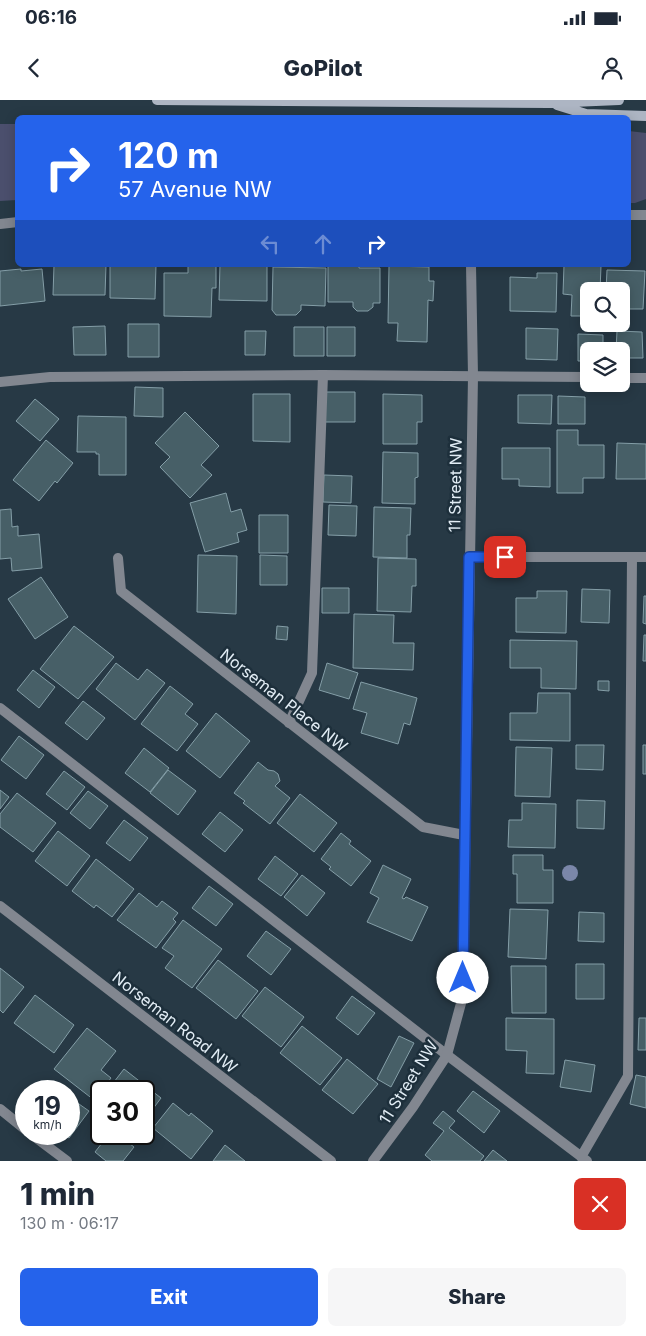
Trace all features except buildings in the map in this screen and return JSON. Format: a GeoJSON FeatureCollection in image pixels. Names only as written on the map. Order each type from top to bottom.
{"type":"FeatureCollection","features":[{"type":"Feature","properties":{"kind":"main road"},"geometry":{"type":"LineString","coordinates":[[157,100],[549,103],[619,100]]}},
{"type":"Feature","properties":{"kind":"main road"},"geometry":{"type":"LineString","coordinates":[[549,103],[586,114],[616,115]]}},
{"type":"Feature","properties":{"kind":"main road"},"geometry":{"type":"LineString","coordinates":[[631,116],[646,116]]}},
{"type":"Feature","properties":{"kind":"street"},"geometry":{"type":"LineString","coordinates":[[631,215],[646,215]]}},
{"type":"Feature","properties":{"kind":"street"},"geometry":{"type":"LineString","coordinates":[[0,224],[15,222]]}},
{"type":"Feature","properties":{"kind":"street","name":"11 Street NW"},"geometry":{"type":"LineString","coordinates":[[373,1161],[413,1107],[447,1055],[463,996],[472,376],[471,267]]}},
{"type":"Feature","properties":{"kind":"street"},"geometry":{"type":"LineString","coordinates":[[289,723],[312,673],[323,375]]}},
{"type":"Feature","properties":{"kind":"street"},"geometry":{"type":"LineString","coordinates":[[0,382],[50,377],[323,375],[580,377]]}},
{"type":"Feature","properties":{"kind":"street"},"geometry":{"type":"LineString","coordinates":[[630,378],[646,378]]}},
{"type":"Feature","properties":{"kind":"street"},"geometry":{"type":"LineString","coordinates":[[469,557],[646,557]]}},
{"type":"Feature","properties":{"kind":"street"},"geometry":{"type":"LineString","coordinates":[[0,708],[584,1159],[628,1076],[632,557]]}},
{"type":"Feature","properties":{"kind":"street","name":"Norseman Place NW"},"geometry":{"type":"LineString","coordinates":[[118,558],[121,591],[422,826],[464,835]]}},
{"type":"Feature","properties":{"kind":"street","name":"Norseman Road NW"},"geometry":{"type":"LineString","coordinates":[[0,906],[331,1161]]}},
{"type":"Feature","properties":{"kind":"street"},"geometry":{"type":"LineString","coordinates":[[0,1109],[15,1121]]}},
{"type":"Feature","properties":{"kind":"street"},"geometry":{"type":"LineString","coordinates":[[46,1145],[67,1161]]}},
{"type":"Feature","properties":{"kind":"shaded area"},"geometry":{"type":"Polygon","coordinates":[[[0,124],[15,124],[15,200],[0,201],[0,124]]]}},
{"type":"Feature","properties":{"kind":"shaded area"},"geometry":{"type":"Polygon","coordinates":[[[631,131],[646,133],[646,199],[631,203],[631,131]]]}},
{"type":"Feature","properties":{"kind":"route"},"geometry":{"type":"LineString","coordinates":[[463,978],[469,557],[505,557]]}}]}
